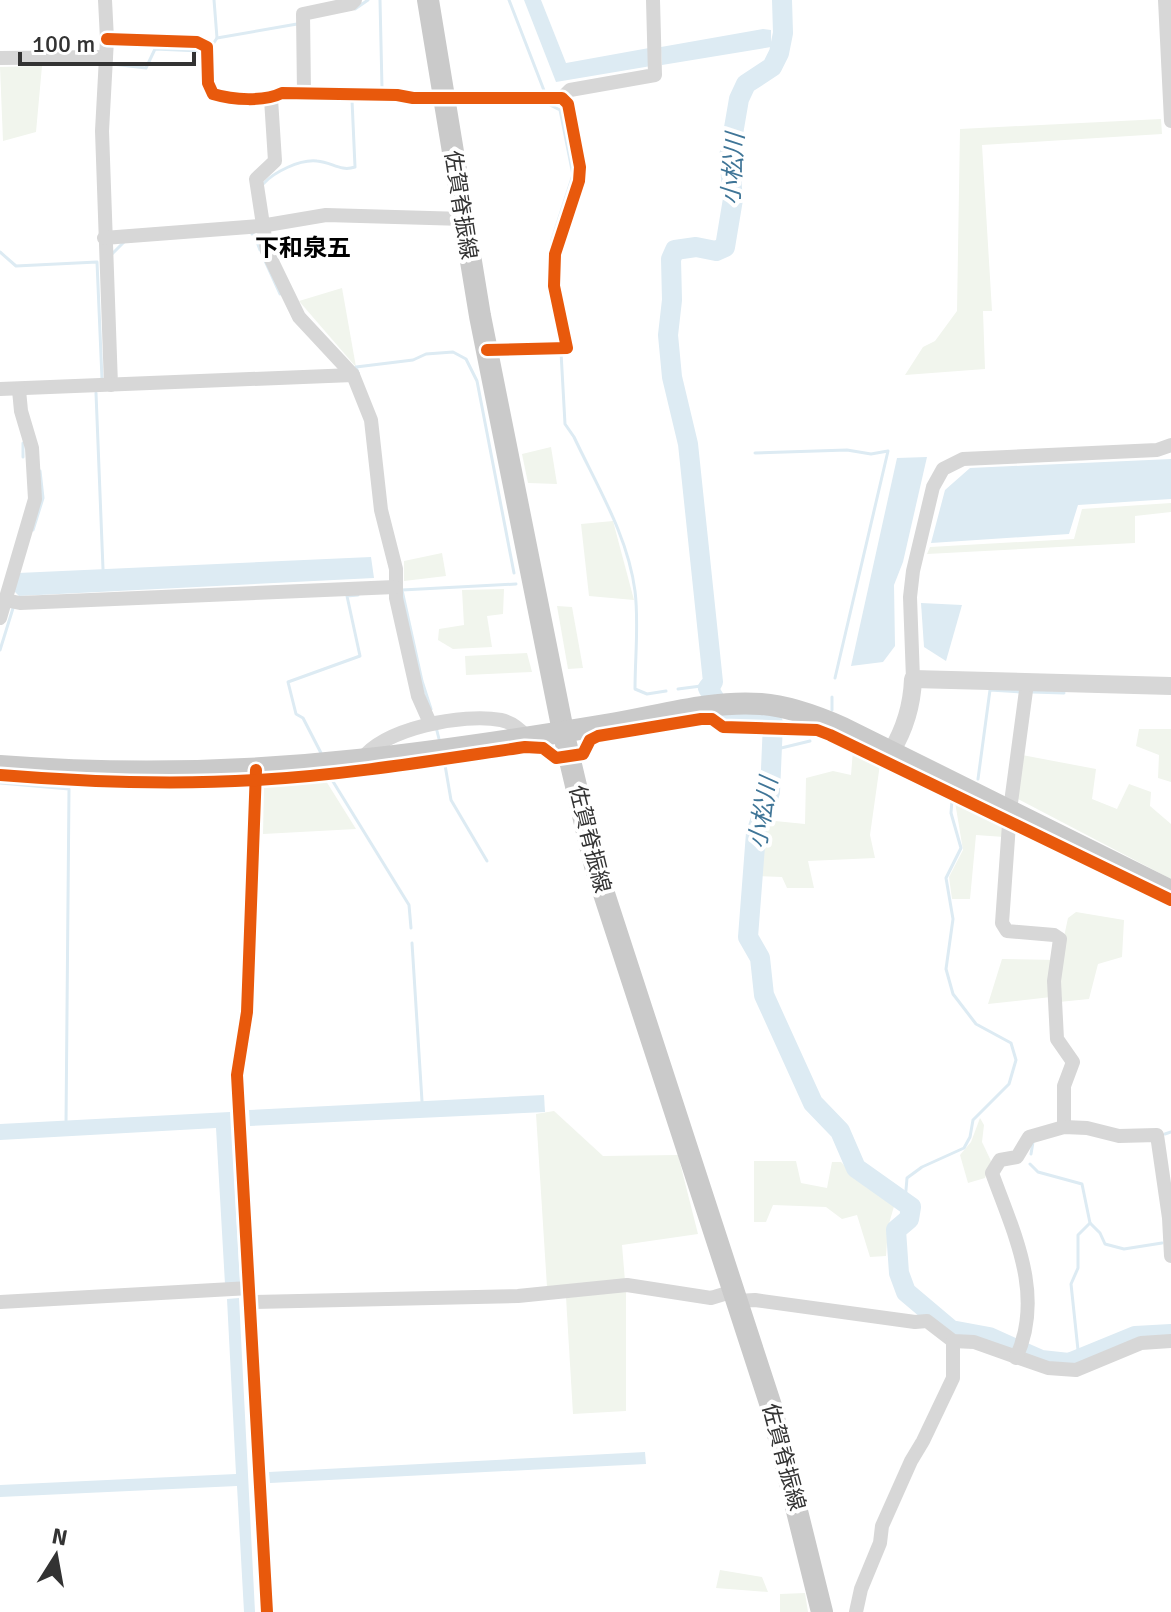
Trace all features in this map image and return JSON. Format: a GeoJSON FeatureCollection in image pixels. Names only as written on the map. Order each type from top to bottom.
{"type":"FeatureCollection","features":[{"type":"Feature","properties":{"kind":"main road","name":"佐賀脊振線"},"geometry":{"type":"LineString","coordinates":[[428,0],[487,350],[563,731],[595,866],[736,1296],[791,1477],[822,1612]]}},
{"type":"Feature","properties":{"kind":"main road"},"geometry":{"type":"LineString","coordinates":[[0,766],[71,771],[256,770],[361,760],[527,737],[728,704],[765,704],[843,728],[1171,891]]}},
{"type":"Feature","properties":{"kind":"street"},"geometry":{"type":"LineString","coordinates":[[105,0],[107,39],[102,131],[111,385]]}},
{"type":"Feature","properties":{"kind":"street"},"geometry":{"type":"LineString","coordinates":[[304,93],[303,20],[355,0]]}},
{"type":"Feature","properties":{"kind":"street"},"geometry":{"type":"LineString","coordinates":[[562,98],[570,90],[655,75],[653,0]]}},
{"type":"Feature","properties":{"kind":"street"},"geometry":{"type":"LineString","coordinates":[[1165,0],[1171,121]]}},
{"type":"Feature","properties":{"kind":"street"},"geometry":{"type":"LineString","coordinates":[[107,39],[197,42],[207,47],[208,83],[213,94],[222,97],[271,99],[282,93],[304,93],[562,98],[568,104],[580,167],[579,181],[555,254],[554,286],[567,348],[487,350]]}},
{"type":"Feature","properties":{"kind":"street"},"geometry":{"type":"LineString","coordinates":[[0,58],[106,57]]}},
{"type":"Feature","properties":{"kind":"street"},"geometry":{"type":"LineString","coordinates":[[271,99],[275,161],[256,179],[267,251],[299,317],[353,375],[371,420],[381,510],[396,569],[395,587],[418,696],[430,723]]}},
{"type":"Feature","properties":{"kind":"street"},"geometry":{"type":"LineString","coordinates":[[104,238],[261,226],[326,215],[464,219]]}},
{"type":"Feature","properties":{"kind":"street"},"geometry":{"type":"LineString","coordinates":[[0,389],[353,375]]}},
{"type":"Feature","properties":{"kind":"street"},"geometry":{"type":"LineString","coordinates":[[0,618],[12,601],[35,499],[32,448],[21,411],[19,390]]}},
{"type":"Feature","properties":{"kind":"street"},"geometry":{"type":"LineString","coordinates":[[891,752],[909,713],[913,679],[910,597],[913,571],[933,487],[943,469],[963,459],[1157,450],[1171,445]]}},
{"type":"Feature","properties":{"kind":"street"},"geometry":{"type":"LineString","coordinates":[[12,601],[395,587]]}},
{"type":"Feature","properties":{"kind":"street"},"geometry":{"type":"LineString","coordinates":[[913,679],[1171,686]]}},
{"type":"Feature","properties":{"kind":"street"},"geometry":{"type":"LineString","coordinates":[[1027,683],[1010,810],[1002,923],[1007,931],[1054,935],[1060,939],[1054,981],[1057,1039],[1073,1062],[1064,1086],[1064,1127]]}},
{"type":"Feature","properties":{"kind":"street"},"geometry":{"type":"LineString","coordinates":[[361,760],[370,747],[430,723],[502,720],[527,737]]}},
{"type":"Feature","properties":{"kind":"street"},"geometry":{"type":"LineString","coordinates":[[256,770],[247,1012],[237,1075],[241,1292],[267,1612]]}},
{"type":"Feature","properties":{"kind":"street"},"geometry":{"type":"LineString","coordinates":[[1016,1358],[1024,1340],[1029,1308],[1027,1279],[992,1173],[1000,1160],[1017,1157],[1029,1137],[1064,1127],[1087,1128],[1119,1136],[1157,1135],[1170,1219],[1171,1256]]}},
{"type":"Feature","properties":{"kind":"street"},"geometry":{"type":"LineString","coordinates":[[0,1302],[241,1292],[518,1296],[627,1285],[711,1298],[736,1296],[915,1322],[927,1321],[953,1341],[974,1342],[1048,1368],[1076,1370],[1141,1343],[1171,1341]]}},
{"type":"Feature","properties":{"kind":"street"},"geometry":{"type":"LineString","coordinates":[[856,1612],[861,1589],[880,1543],[882,1526],[953,1378],[953,1341]]}},
{"type":"Feature","properties":{"kind":"shaded area"},"geometry":{"type":"Polygon","coordinates":[[[524,0],[541,0],[566,63],[649,48],[651,66],[556,82],[524,0]]]}},
{"type":"Feature","properties":{"kind":"shaded area"},"geometry":{"type":"Polygon","coordinates":[[[771,30],[771,47],[662,65],[661,47],[771,30]]]}},
{"type":"Feature","properties":{"kind":"shaded area"},"geometry":{"type":"Polygon","coordinates":[[[42,66],[36,132],[3,141],[0,67],[42,66]]]}},
{"type":"Feature","properties":{"kind":"shaded area"},"geometry":{"type":"Polygon","coordinates":[[[1161,119],[1162,134],[982,145],[992,311],[983,311],[985,369],[905,375],[923,347],[935,341],[957,311],[960,129],[1161,119]]]}},
{"type":"Feature","properties":{"kind":"shaded area"},"geometry":{"type":"Polygon","coordinates":[[[342,288],[356,367],[299,301],[342,288]]]}},
{"type":"Feature","properties":{"kind":"shaded area"},"geometry":{"type":"Polygon","coordinates":[[[551,447],[557,484],[528,483],[522,454],[551,447]]]}},
{"type":"Feature","properties":{"kind":"shaded area"},"geometry":{"type":"Polygon","coordinates":[[[927,457],[903,562],[894,585],[895,646],[883,662],[851,666],[897,458],[927,457]]]}},
{"type":"Feature","properties":{"kind":"shaded area"},"geometry":{"type":"Polygon","coordinates":[[[1171,459],[1171,499],[1078,505],[1069,534],[931,543],[945,490],[970,468],[1171,459]]]}},
{"type":"Feature","properties":{"kind":"shaded area"},"geometry":{"type":"Polygon","coordinates":[[[1171,503],[1171,512],[1135,516],[1135,543],[927,554],[930,547],[1074,539],[1082,509],[1171,503]]]}},
{"type":"Feature","properties":{"kind":"shaded area"},"geometry":{"type":"Polygon","coordinates":[[[613,521],[634,600],[589,596],[581,524],[613,521]]]}},
{"type":"Feature","properties":{"kind":"shaded area"},"geometry":{"type":"Polygon","coordinates":[[[442,553],[446,576],[404,581],[404,561],[442,553]]]}},
{"type":"Feature","properties":{"kind":"shaded area"},"geometry":{"type":"Polygon","coordinates":[[[371,557],[374,578],[19,596],[13,590],[18,573],[371,557]]]}},
{"type":"Feature","properties":{"kind":"shaded area"},"geometry":{"type":"Polygon","coordinates":[[[504,589],[503,614],[487,616],[492,647],[453,649],[438,640],[439,629],[464,625],[462,590],[504,589]]]}},
{"type":"Feature","properties":{"kind":"shaded area"},"geometry":{"type":"Polygon","coordinates":[[[921,603],[962,605],[946,661],[924,647],[921,603]]]}},
{"type":"Feature","properties":{"kind":"shaded area"},"geometry":{"type":"Polygon","coordinates":[[[557,606],[572,607],[583,668],[568,669],[557,606]]]}},
{"type":"Feature","properties":{"kind":"shaded area"},"geometry":{"type":"Polygon","coordinates":[[[527,653],[532,672],[466,675],[465,656],[527,653]]]}},
{"type":"Feature","properties":{"kind":"shaded area"},"geometry":{"type":"Polygon","coordinates":[[[1139,729],[1171,729],[1171,782],[1158,778],[1159,755],[1136,746],[1139,729]]]}},
{"type":"Feature","properties":{"kind":"shaded area"},"geometry":{"type":"Polygon","coordinates":[[[853,750],[880,764],[870,835],[875,858],[808,861],[814,888],[787,888],[782,877],[756,876],[765,820],[805,824],[806,778],[833,771],[851,775],[853,750]]]}},
{"type":"Feature","properties":{"kind":"shaded area"},"geometry":{"type":"Polygon","coordinates":[[[1022,755],[1096,769],[1092,799],[1117,809],[1129,784],[1151,792],[1150,806],[1171,824],[1171,879],[1016,798],[1022,755]]]}},
{"type":"Feature","properties":{"kind":"shaded area"},"geometry":{"type":"Polygon","coordinates":[[[326,781],[356,829],[263,834],[264,785],[326,781]]]}},
{"type":"Feature","properties":{"kind":"shaded area"},"geometry":{"type":"Polygon","coordinates":[[[955,802],[1005,828],[1004,837],[976,835],[970,899],[952,899],[949,877],[963,850],[955,802]]]}},
{"type":"Feature","properties":{"kind":"shaded area"},"geometry":{"type":"Polygon","coordinates":[[[1076,912],[1124,920],[1122,957],[1098,964],[1089,999],[1059,1002],[1051,997],[988,1004],[1002,959],[1059,960],[1068,918],[1076,912]]]}},
{"type":"Feature","properties":{"kind":"shaded area"},"geometry":{"type":"Polygon","coordinates":[[[544,1095],[545,1112],[250,1126],[249,1110],[544,1095]]]}},
{"type":"Feature","properties":{"kind":"shaded area"},"geometry":{"type":"Polygon","coordinates":[[[554,1111],[603,1156],[678,1155],[698,1234],[622,1245],[625,1281],[547,1287],[536,1114],[554,1111]]]}},
{"type":"Feature","properties":{"kind":"shaded area"},"geometry":{"type":"Polygon","coordinates":[[[230,1112],[240,1283],[225,1284],[216,1128],[0,1140],[0,1124],[230,1112]]]}},
{"type":"Feature","properties":{"kind":"shaded area"},"geometry":{"type":"Polygon","coordinates":[[[980,1118],[984,1125],[982,1142],[991,1161],[985,1178],[968,1183],[960,1155],[971,1142],[980,1118]]]}},
{"type":"Feature","properties":{"kind":"shaded area"},"geometry":{"type":"Polygon","coordinates":[[[754,1161],[796,1161],[801,1183],[827,1188],[832,1162],[841,1162],[866,1187],[895,1203],[888,1227],[886,1256],[870,1257],[857,1215],[842,1219],[826,1207],[773,1205],[766,1222],[754,1222],[754,1161]]]}},
{"type":"Feature","properties":{"kind":"shaded area"},"geometry":{"type":"Polygon","coordinates":[[[626,1290],[626,1411],[573,1414],[566,1297],[626,1290]]]}},
{"type":"Feature","properties":{"kind":"shaded area"},"geometry":{"type":"Polygon","coordinates":[[[239,1298],[255,1612],[244,1612],[237,1486],[0,1497],[0,1485],[236,1474],[227,1299],[239,1298]]]}},
{"type":"Feature","properties":{"kind":"shaded area"},"geometry":{"type":"Polygon","coordinates":[[[645,1452],[646,1464],[270,1483],[269,1472],[645,1452]]]}},
{"type":"Feature","properties":{"kind":"shaded area"},"geometry":{"type":"Polygon","coordinates":[[[720,1570],[762,1577],[768,1592],[716,1588],[720,1570]]]}},
{"type":"Feature","properties":{"kind":"shaded area"},"geometry":{"type":"Polygon","coordinates":[[[805,1593],[808,1612],[780,1612],[780,1594],[805,1593]]]}},
{"type":"Feature","properties":{"kind":"waterway"},"geometry":{"type":"LineString","coordinates":[[214,0],[217,38]]}},
{"type":"Feature","properties":{"kind":"waterway"},"geometry":{"type":"LineString","coordinates":[[355,9],[368,0]]}},
{"type":"Feature","properties":{"kind":"waterway"},"geometry":{"type":"LineString","coordinates":[[380,0],[382,88]]}},
{"type":"Feature","properties":{"kind":"waterway"},"geometry":{"type":"LineString","coordinates":[[509,0],[545,93]]}},
{"type":"Feature","properties":{"kind":"waterway","name":"小松川"},"geometry":{"type":"LineString","coordinates":[[782,0],[783,33],[779,53],[772,67],[746,84],[739,99],[729,157],[733,199],[725,247],[716,251],[696,247],[675,250],[671,259],[672,300],[668,335],[672,377],[688,444],[713,682],[708,688],[725,716],[773,723],[770,792],[756,833],[748,937],[760,958],[764,995],[813,1103],[840,1131],[856,1168],[911,1207],[909,1219],[896,1230],[899,1273],[906,1292],[951,1330],[989,1337],[1041,1360],[1069,1363],[1135,1336],[1171,1334]]}},
{"type":"Feature","properties":{"kind":"waterway"},"geometry":{"type":"LineString","coordinates":[[211,47],[217,38],[297,24]]}},
{"type":"Feature","properties":{"kind":"waterway"},"geometry":{"type":"LineString","coordinates":[[112,64],[146,68],[155,49],[200,51]]}},
{"type":"Feature","properties":{"kind":"waterway"},"geometry":{"type":"LineString","coordinates":[[263,184],[280,171],[303,162],[355,167],[352,100]]}},
{"type":"Feature","properties":{"kind":"waterway"},"geometry":{"type":"LineString","coordinates":[[548,104],[560,110],[573,175],[552,240]]}},
{"type":"Feature","properties":{"kind":"waterway"},"geometry":{"type":"LineString","coordinates":[[252,234],[260,250]]}},
{"type":"Feature","properties":{"kind":"waterway"},"geometry":{"type":"LineString","coordinates":[[112,254],[124,242]]}},
{"type":"Feature","properties":{"kind":"waterway"},"geometry":{"type":"LineString","coordinates":[[0,252],[16,266],[97,262],[102,379]]}},
{"type":"Feature","properties":{"kind":"waterway"},"geometry":{"type":"LineString","coordinates":[[548,275],[549,255]]}},
{"type":"Feature","properties":{"kind":"waterway"},"geometry":{"type":"LineString","coordinates":[[265,261],[280,294]]}},
{"type":"Feature","properties":{"kind":"waterway"},"geometry":{"type":"LineString","coordinates":[[358,373],[356,367],[413,360],[426,354],[453,352],[466,359],[477,381],[514,573]]}},
{"type":"Feature","properties":{"kind":"waterway"},"geometry":{"type":"LineString","coordinates":[[561,352],[565,424],[610,512],[631,571],[637,615],[635,689],[647,694],[666,691]]}},
{"type":"Feature","properties":{"kind":"waterway"},"geometry":{"type":"LineString","coordinates":[[96,393],[103,569]]}},
{"type":"Feature","properties":{"kind":"waterway"},"geometry":{"type":"LineString","coordinates":[[23,443],[23,457]]}},
{"type":"Feature","properties":{"kind":"waterway"},"geometry":{"type":"LineString","coordinates":[[755,453],[847,450],[871,454],[888,451],[835,678]]}},
{"type":"Feature","properties":{"kind":"waterway"},"geometry":{"type":"LineString","coordinates":[[33,530],[43,498],[40,471]]}},
{"type":"Feature","properties":{"kind":"waterway"},"geometry":{"type":"LineString","coordinates":[[431,709],[402,590],[516,584]]}},
{"type":"Feature","properties":{"kind":"waterway"},"geometry":{"type":"LineString","coordinates":[[321,753],[303,718],[296,714],[288,682],[360,656],[347,596],[358,595]]}},
{"type":"Feature","properties":{"kind":"waterway"},"geometry":{"type":"LineString","coordinates":[[0,650],[14,605]]}},
{"type":"Feature","properties":{"kind":"waterway"},"geometry":{"type":"LineString","coordinates":[[678,689],[708,688]]}},
{"type":"Feature","properties":{"kind":"waterway"},"geometry":{"type":"LineString","coordinates":[[978,779],[990,690],[1022,692]]}},
{"type":"Feature","properties":{"kind":"waterway"},"geometry":{"type":"LineString","coordinates":[[1032,692],[1064,693]]}},
{"type":"Feature","properties":{"kind":"waterway"},"geometry":{"type":"LineString","coordinates":[[832,697],[832,710]]}},
{"type":"Feature","properties":{"kind":"waterway"},"geometry":{"type":"LineString","coordinates":[[436,727],[439,739]]}},
{"type":"Feature","properties":{"kind":"waterway"},"geometry":{"type":"LineString","coordinates":[[773,750],[810,741]]}},
{"type":"Feature","properties":{"kind":"waterway"},"geometry":{"type":"LineString","coordinates":[[445,765],[451,800],[487,861]]}},
{"type":"Feature","properties":{"kind":"waterway"},"geometry":{"type":"LineString","coordinates":[[329,775],[409,905],[411,928]]}},
{"type":"Feature","properties":{"kind":"waterway"},"geometry":{"type":"LineString","coordinates":[[0,783],[69,789],[66,1124]]}},
{"type":"Feature","properties":{"kind":"waterway"},"geometry":{"type":"LineString","coordinates":[[905,1202],[907,1178],[922,1167],[964,1148],[973,1120],[1009,1084],[1016,1060],[1011,1043],[976,1024],[953,994],[946,969],[953,919],[946,878],[961,848],[951,813],[952,800]]}},
{"type":"Feature","properties":{"kind":"waterway"},"geometry":{"type":"LineString","coordinates":[[412,943],[422,1101]]}},
{"type":"Feature","properties":{"kind":"waterway"},"geometry":{"type":"LineString","coordinates":[[1165,1134],[1171,1132]]}},
{"type":"Feature","properties":{"kind":"waterway"},"geometry":{"type":"LineString","coordinates":[[1031,1154],[1033,1142]]}},
{"type":"Feature","properties":{"kind":"waterway"},"geometry":{"type":"LineString","coordinates":[[1030,1164],[1038,1172],[1082,1184],[1090,1223],[1078,1235],[1078,1268],[1071,1284],[1078,1350],[1082,1359]]}},
{"type":"Feature","properties":{"kind":"waterway"},"geometry":{"type":"LineString","coordinates":[[1090,1223],[1105,1244],[1124,1249],[1162,1243]]}},
{"type":"Feature","properties":{"kind":"cycle path"},"geometry":{"type":"LineString","coordinates":[[107,39],[197,42],[207,47],[208,83],[213,94],[230,98],[258,99],[282,93],[413,98],[562,98],[568,104],[580,167],[579,181],[555,254],[554,286],[567,348],[487,350]]}},
{"type":"Feature","properties":{"kind":"cycle path"},"geometry":{"type":"LineString","coordinates":[[0,775],[128,782],[257,780],[358,771],[525,747],[543,748],[556,758],[583,754],[590,740],[598,736],[701,719],[712,719],[723,727],[817,730],[1171,900]]}},
{"type":"Feature","properties":{"kind":"cycle path"},"geometry":{"type":"LineString","coordinates":[[256,770],[247,1012],[237,1075],[267,1612]]}},
{"type":"Feature","properties":{"kind":"district","name":"下和泉五"},"geometry":{"type":"Point","coordinates":[303,248]}}]}
